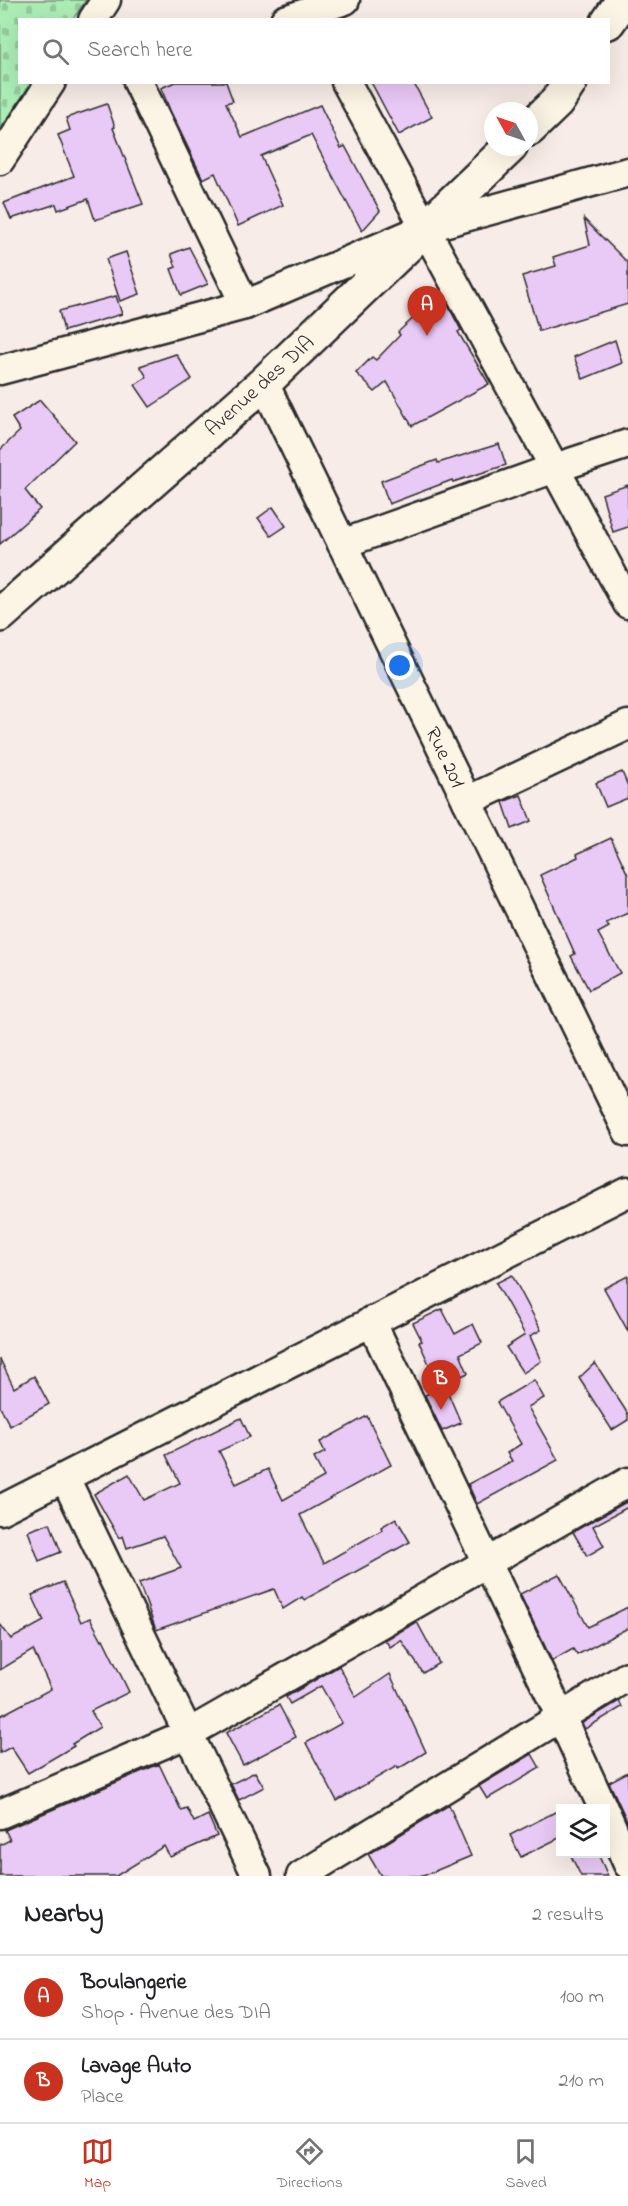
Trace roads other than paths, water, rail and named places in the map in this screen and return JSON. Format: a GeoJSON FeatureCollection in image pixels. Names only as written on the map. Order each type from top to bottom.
{"type":"FeatureCollection","features":[{"type":"Feature","properties":{"kind":"street"},"geometry":{"type":"LineString","coordinates":[[94,18],[106,0]]}},
{"type":"Feature","properties":{"kind":"street"},"geometry":{"type":"LineString","coordinates":[[302,13],[345,0]]}},
{"type":"Feature","properties":{"kind":"street"},"geometry":{"type":"LineString","coordinates":[[610,20],[623,0]]}},
{"type":"Feature","properties":{"kind":"street"},"geometry":{"type":"LineString","coordinates":[[0,160],[50,84]]}},
{"type":"Feature","properties":{"kind":"street"},"geometry":{"type":"LineString","coordinates":[[139,84],[245,305]]}},
{"type":"Feature","properties":{"kind":"street"},"geometry":{"type":"LineString","coordinates":[[347,84],[628,604]]}},
{"type":"Feature","properties":{"kind":"street"},"geometry":{"type":"LineString","coordinates":[[538,120],[557,102],[569,84]]}},
{"type":"Feature","properties":{"kind":"street","name":"Avenue des DIA"},"geometry":{"type":"LineString","coordinates":[[0,615],[264,383],[501,156]]}},
{"type":"Feature","properties":{"kind":"street"},"geometry":{"type":"LineString","coordinates":[[0,370],[245,305],[425,228],[628,172]]}},
{"type":"Feature","properties":{"kind":"street","name":"Rue 201"},"geometry":{"type":"LineString","coordinates":[[264,383],[628,1132]]}},
{"type":"Feature","properties":{"kind":"street"},"geometry":{"type":"LineString","coordinates":[[342,544],[628,444]]}},
{"type":"Feature","properties":{"kind":"street"},"geometry":{"type":"LineString","coordinates":[[467,801],[628,725]]}},
{"type":"Feature","properties":{"kind":"street"},"geometry":{"type":"LineString","coordinates":[[0,1510],[628,1192]]}},
{"type":"Feature","properties":{"kind":"street"},"geometry":{"type":"LineString","coordinates":[[371,1321],[601,1804]]}},
{"type":"Feature","properties":{"kind":"street"},"geometry":{"type":"LineString","coordinates":[[65,1478],[257,1876]]}},
{"type":"Feature","properties":{"kind":"street"},"geometry":{"type":"LineString","coordinates":[[0,1814],[189,1733],[628,1482]]}},
{"type":"Feature","properties":{"kind":"street"},"geometry":{"type":"LineString","coordinates":[[301,1876],[628,1676]]}},
{"type":"Feature","properties":{"kind":"street"},"geometry":{"type":"LineString","coordinates":[[610,1823],[628,1864]]}},
{"type":"Feature","properties":{"kind":"place","name":"Boulangerie"},"geometry":{"type":"Point","coordinates":[427,336]}},
{"type":"Feature","properties":{"kind":"place","name":"Lavage Auto"},"geometry":{"type":"Point","coordinates":[441,1410]}}]}
